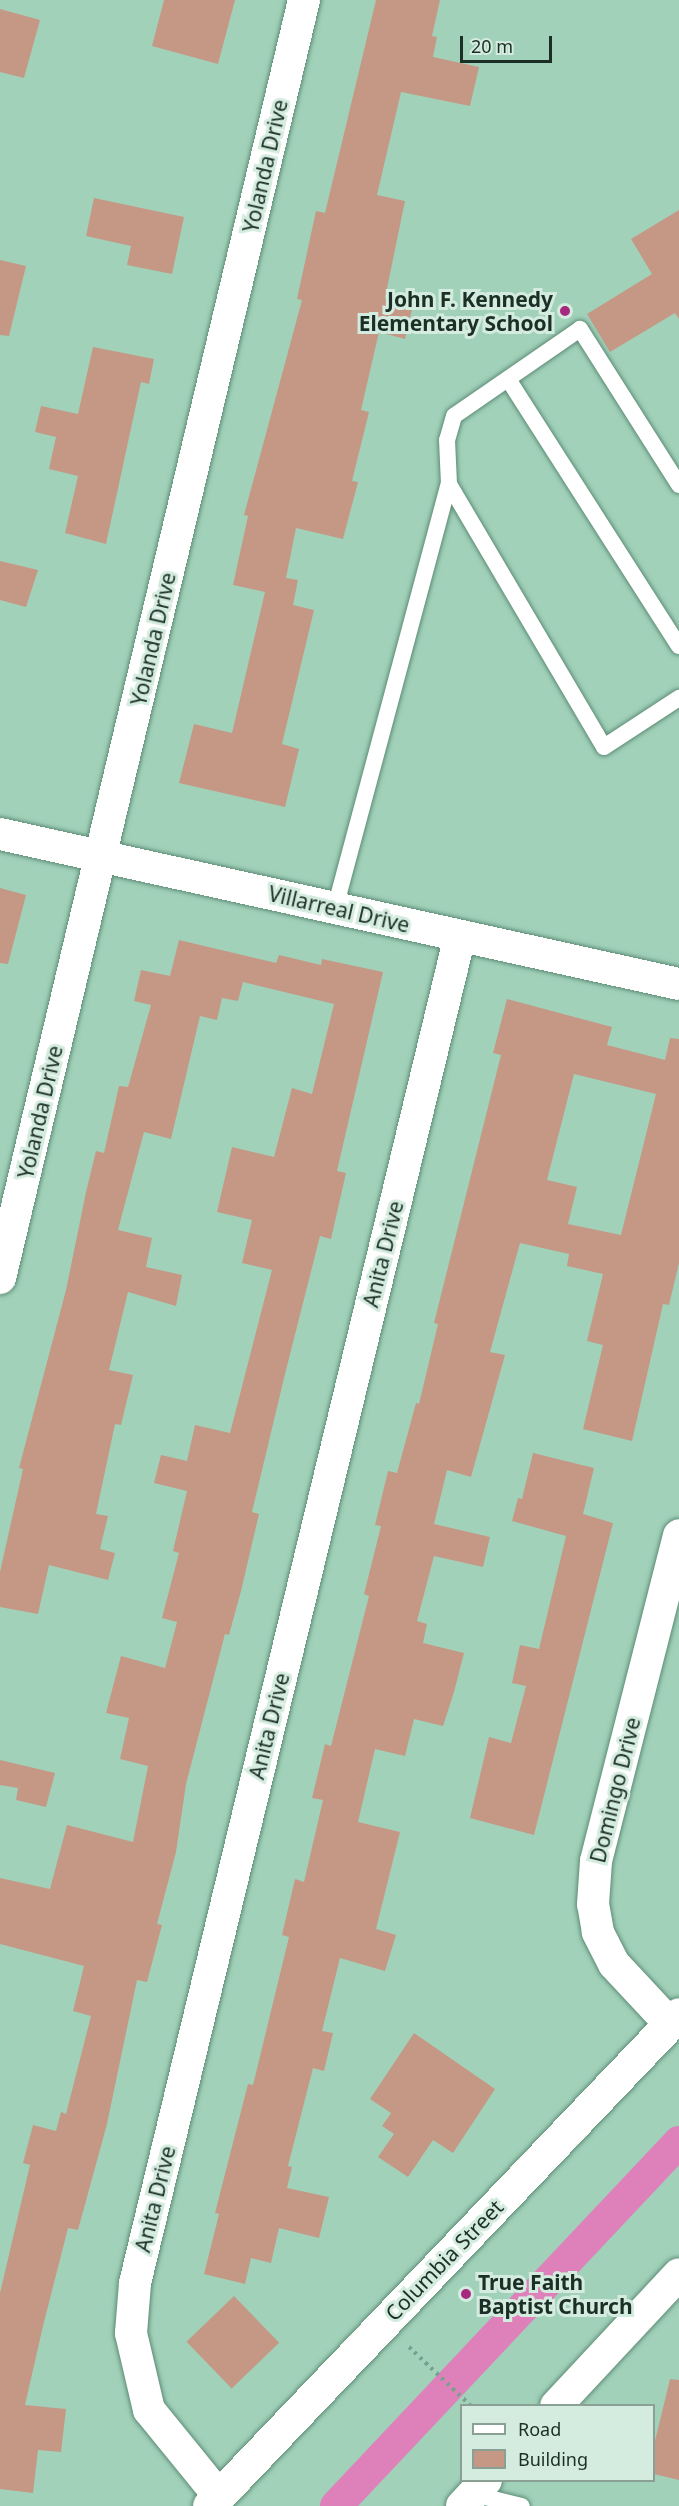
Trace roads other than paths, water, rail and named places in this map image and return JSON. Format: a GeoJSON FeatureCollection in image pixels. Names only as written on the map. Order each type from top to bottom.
{"type":"FeatureCollection","features":[{"type":"Feature","properties":{"kind":"street","name":"Yolanda Drive"},"geometry":{"type":"LineString","coordinates":[[0,1278],[304,0]]}},
{"type":"Feature","properties":{"kind":"street","name":"Villarreal Drive"},"geometry":{"type":"LineString","coordinates":[[0,834],[679,984]]}},
{"type":"Feature","properties":{"kind":"street","name":"Anita Drive"},"geometry":{"type":"LineString","coordinates":[[214,2501],[149,2410],[131,2333],[135,2283],[460,936]]}},
{"type":"Feature","properties":{"kind":"street","name":"Domingo Drive"},"geometry":{"type":"LineString","coordinates":[[674,2019],[614,1964],[598,1932],[593,1904],[596,1861],[679,1535]]}},
{"type":"Feature","properties":{"kind":"street","name":"Columbia Street"},"geometry":{"type":"LineString","coordinates":[[214,2501],[674,2019]]}},
{"type":"Feature","properties":{"kind":"street"},"geometry":{"type":"LineString","coordinates":[[558,2404],[679,2274]]}},
{"type":"Feature","properties":{"kind":"lane"},"geometry":{"type":"LineString","coordinates":[[335,908],[449,484],[447,440],[454,416],[580,329],[679,485]]}},
{"type":"Feature","properties":{"kind":"lane"},"geometry":{"type":"LineString","coordinates":[[508,379],[679,646]]}},
{"type":"Feature","properties":{"kind":"lane"},"geometry":{"type":"LineString","coordinates":[[449,484],[604,747],[679,698]]}},
{"type":"Feature","properties":{"kind":"lane"},"geometry":{"type":"LineString","coordinates":[[474,2493],[522,2506]]}},
{"type":"Feature","properties":{"kind":"waterway"},"geometry":{"type":"LineString","coordinates":[[336,2506],[679,2142]]}},
{"type":"Feature","properties":{"kind":"place","name":"John F. Kennedy Elementary School"},"geometry":{"type":"Point","coordinates":[565,311]}},
{"type":"Feature","properties":{"kind":"place","name":"True Faith Baptist Church"},"geometry":{"type":"Point","coordinates":[466,2294]}}]}
